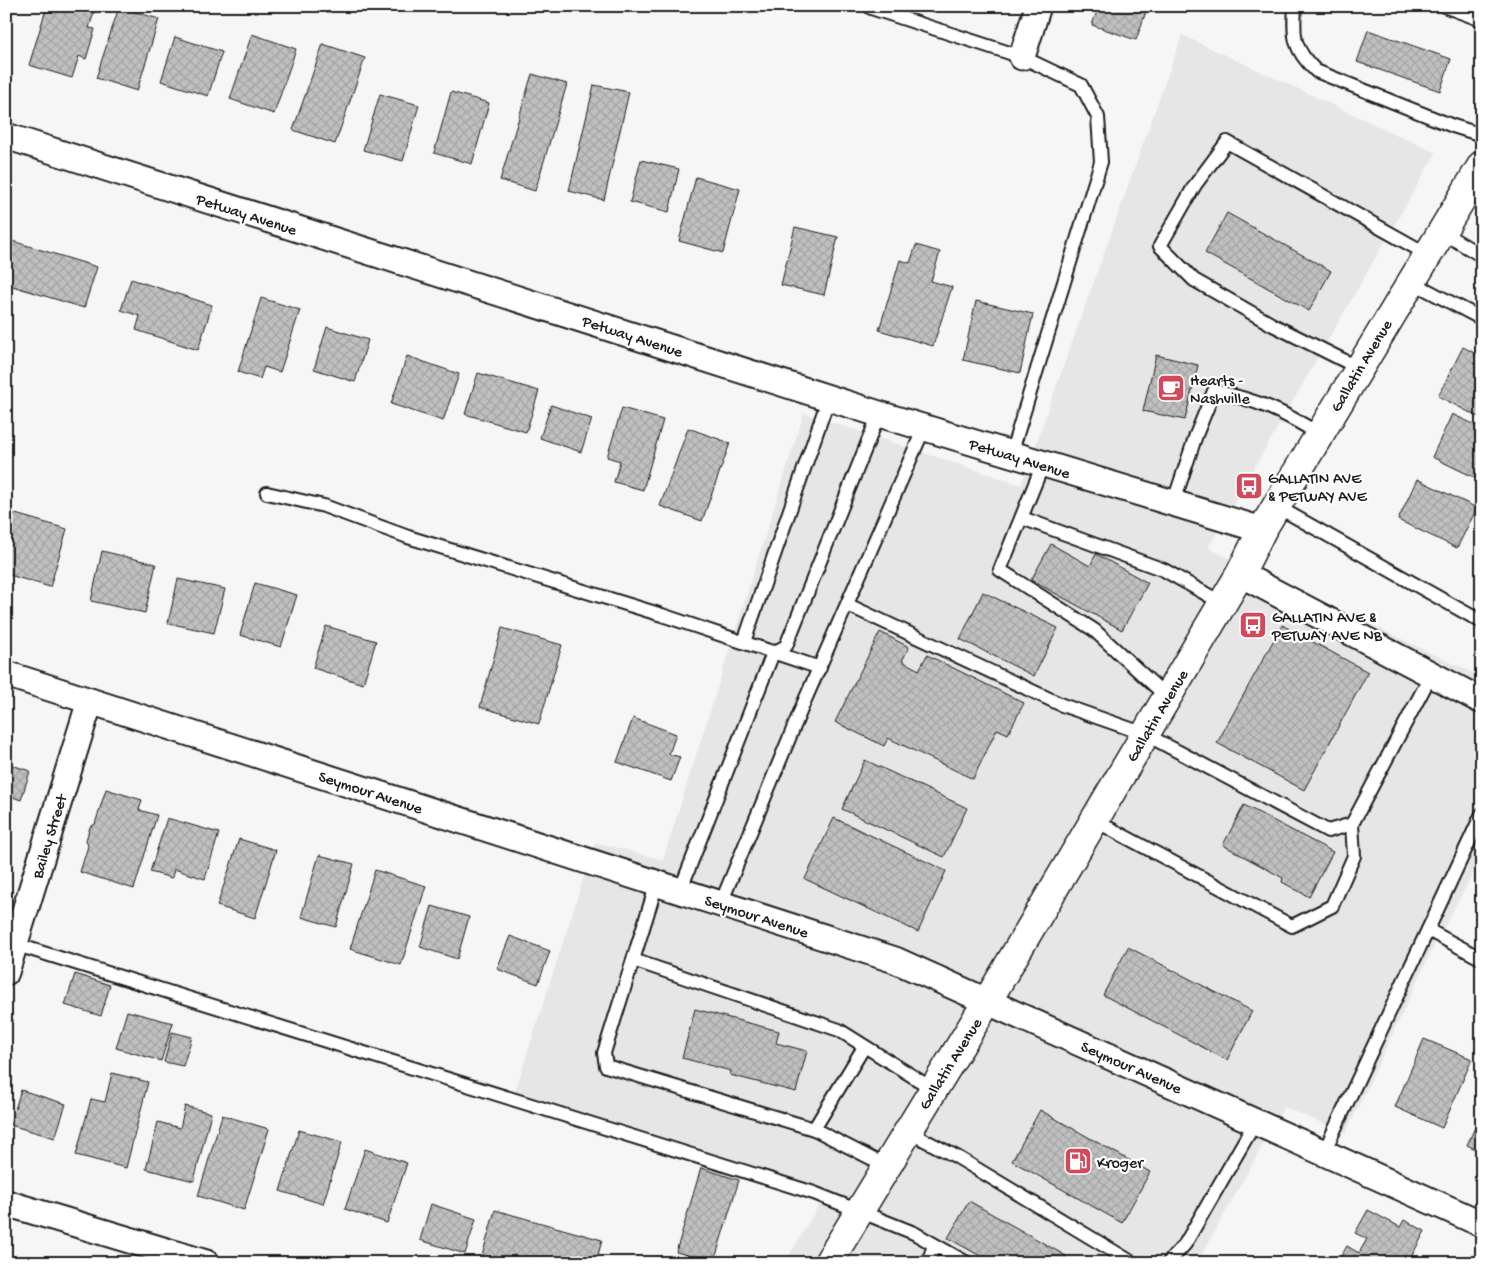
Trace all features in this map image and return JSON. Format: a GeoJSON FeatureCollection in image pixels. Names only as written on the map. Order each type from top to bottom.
{"type":"FeatureCollection","features":[{"type":"Feature","properties":{"kind":"main road","name":"Gallatin Avenue"},"geometry":{"type":"LineString","coordinates":[[835,1260],[886,1166],[988,1000],[1240,574],[1276,506],[1433,242],[1482,165]]}},
{"type":"Feature","properties":{"kind":"street"},"geometry":{"type":"LineString","coordinates":[[1022,57],[1038,6]]}},
{"type":"Feature","properties":{"kind":"street","name":"Petway Avenue"},"geometry":{"type":"LineString","coordinates":[[6,136],[879,414],[1043,464],[1174,501],[1262,530]]}},
{"type":"Feature","properties":{"kind":"street"},"geometry":{"type":"LineString","coordinates":[[1240,574],[1482,701]]}},
{"type":"Feature","properties":{"kind":"street","name":"Seymour Avenue"},"geometry":{"type":"LineString","coordinates":[[6,674],[895,960],[988,1000],[1482,1224]]}},
{"type":"Feature","properties":{"kind":"street","name":"Bailey Street"},"geometry":{"type":"LineString","coordinates":[[6,972],[10,943],[90,701]]}},
{"type":"Feature","properties":{"kind":"street"},"geometry":{"type":"LineString","coordinates":[[6,1203],[206,1263]]}},
{"type":"Feature","properties":{"kind":"lane"},"geometry":{"type":"LineString","coordinates":[[1295,6],[1294,32],[1302,58],[1316,71],[1445,123],[1482,135]]}},
{"type":"Feature","properties":{"kind":"lane"},"geometry":{"type":"LineString","coordinates":[[1444,6],[1482,20]]}},
{"type":"Feature","properties":{"kind":"lane"},"geometry":{"type":"LineString","coordinates":[[871,8],[1022,57],[1081,84],[1098,117],[1102,162],[1011,454]]}},
{"type":"Feature","properties":{"kind":"lane"},"geometry":{"type":"LineString","coordinates":[[1358,368],[1273,325],[1194,280],[1160,246],[1195,185],[1227,142],[1433,242],[1482,256]]}},
{"type":"Feature","properties":{"kind":"lane"},"geometry":{"type":"LineString","coordinates":[[1410,281],[1482,319]]}},
{"type":"Feature","properties":{"kind":"lane"},"geometry":{"type":"LineString","coordinates":[[1174,501],[1196,435],[1214,391],[1245,397],[1283,412],[1319,434]]}},
{"type":"Feature","properties":{"kind":"lane"},"geometry":{"type":"LineString","coordinates":[[744,642],[829,397]]}},
{"type":"Feature","properties":{"kind":"lane"},"geometry":{"type":"LineString","coordinates":[[680,891],[773,652],[786,646],[879,414]]}},
{"type":"Feature","properties":{"kind":"lane"},"geometry":{"type":"LineString","coordinates":[[721,904],[820,668],[924,428]]}},
{"type":"Feature","properties":{"kind":"lane"},"geometry":{"type":"LineString","coordinates":[[1043,464],[1000,570],[1094,630],[1167,697]]}},
{"type":"Feature","properties":{"kind":"lane"},"geometry":{"type":"LineString","coordinates":[[267,493],[324,506],[408,537],[744,642],[820,668]]}},
{"type":"Feature","properties":{"kind":"lane"},"geometry":{"type":"LineString","coordinates":[[1276,506],[1482,622]]}},
{"type":"Feature","properties":{"kind":"lane"},"geometry":{"type":"LineString","coordinates":[[1022,518],[1164,570],[1222,603]]}},
{"type":"Feature","properties":{"kind":"lane"},"geometry":{"type":"LineString","coordinates":[[848,605],[1062,705],[1145,734],[1328,832],[1352,824]]}},
{"type":"Feature","properties":{"kind":"lane"},"geometry":{"type":"LineString","coordinates":[[1094,820],[1292,926],[1332,906],[1354,856],[1352,824],[1431,675]]}},
{"type":"Feature","properties":{"kind":"lane"},"geometry":{"type":"LineString","coordinates":[[1324,1152],[1482,814]]}},
{"type":"Feature","properties":{"kind":"lane"},"geometry":{"type":"LineString","coordinates":[[657,883],[604,1053],[606,1066],[814,1129],[886,1166]]}},
{"type":"Feature","properties":{"kind":"lane"},"geometry":{"type":"LineString","coordinates":[[1428,930],[1482,958]]}},
{"type":"Feature","properties":{"kind":"lane"},"geometry":{"type":"LineString","coordinates":[[10,943],[804,1190],[914,1233],[967,1263]]}},
{"type":"Feature","properties":{"kind":"lane"},"geometry":{"type":"LineString","coordinates":[[633,960],[839,1030],[933,1089]]}},
{"type":"Feature","properties":{"kind":"lane"},"geometry":{"type":"LineString","coordinates":[[814,1129],[864,1047]]}},
{"type":"Feature","properties":{"kind":"lane"},"geometry":{"type":"LineString","coordinates":[[1168,1263],[1185,1244],[1256,1122]]}},
{"type":"Feature","properties":{"kind":"lane"},"geometry":{"type":"LineString","coordinates":[[907,1131],[957,1157],[1134,1263]]}},
{"type":"Feature","properties":{"kind":"lane"},"geometry":{"type":"LineString","coordinates":[[928,1263],[934,1245]]}},
{"type":"Feature","properties":{"kind":"shaded area"},"geometry":{"type":"Polygon","coordinates":[[[1182,35],[1436,153],[1208,548],[1482,677],[1482,857],[1433,948],[1346,1133],[1284,1107],[1197,1263],[785,1263],[827,1191],[514,1095],[595,842],[663,860],[804,413],[1021,485],[1182,35]]]}},
{"type":"Feature","properties":{"kind":"building"},"geometry":{"type":"Polygon","coordinates":[[[6,6],[13,6],[6,32],[6,6]]]}},
{"type":"Feature","properties":{"kind":"building"},"geometry":{"type":"Polygon","coordinates":[[[47,6],[96,6],[89,28],[95,29],[86,59],[79,56],[72,78],[29,65],[47,6]]]}},
{"type":"Feature","properties":{"kind":"building"},"geometry":{"type":"Polygon","coordinates":[[[1099,6],[1148,6],[1136,40],[1092,25],[1099,6]]]}},
{"type":"Feature","properties":{"kind":"building"},"geometry":{"type":"Polygon","coordinates":[[[119,7],[159,19],[137,91],[96,78],[119,7]]]}},
{"type":"Feature","properties":{"kind":"building"},"geometry":{"type":"Polygon","coordinates":[[[1368,30],[1451,59],[1440,91],[1357,62],[1368,30]]]}},
{"type":"Feature","properties":{"kind":"building"},"geometry":{"type":"Polygon","coordinates":[[[252,34],[296,49],[274,114],[230,99],[252,34]]]}},
{"type":"Feature","properties":{"kind":"building"},"geometry":{"type":"Polygon","coordinates":[[[175,37],[222,52],[208,96],[161,81],[175,37]]]}},
{"type":"Feature","properties":{"kind":"building"},"geometry":{"type":"Polygon","coordinates":[[[323,44],[365,58],[335,144],[293,130],[323,44]]]}},
{"type":"Feature","properties":{"kind":"building"},"geometry":{"type":"Polygon","coordinates":[[[532,74],[567,84],[535,191],[500,180],[532,74]]]}},
{"type":"Feature","properties":{"kind":"building"},"geometry":{"type":"Polygon","coordinates":[[[594,85],[629,92],[604,200],[569,191],[594,85]]]}},
{"type":"Feature","properties":{"kind":"building"},"geometry":{"type":"Polygon","coordinates":[[[451,92],[489,103],[472,164],[434,153],[451,92]]]}},
{"type":"Feature","properties":{"kind":"building"},"geometry":{"type":"Polygon","coordinates":[[[380,94],[419,105],[403,161],[363,150],[380,94]]]}},
{"type":"Feature","properties":{"kind":"building"},"geometry":{"type":"Polygon","coordinates":[[[641,160],[679,169],[669,212],[630,202],[641,160]]]}},
{"type":"Feature","properties":{"kind":"building"},"geometry":{"type":"Polygon","coordinates":[[[696,177],[740,189],[723,253],[679,241],[696,177]]]}},
{"type":"Feature","properties":{"kind":"building"},"geometry":{"type":"Polygon","coordinates":[[[1227,213],[1331,271],[1309,311],[1205,253],[1227,213]]]}},
{"type":"Feature","properties":{"kind":"building"},"geometry":{"type":"Polygon","coordinates":[[[795,227],[838,237],[824,295],[781,285],[795,227]]]}},
{"type":"Feature","properties":{"kind":"building"},"geometry":{"type":"Polygon","coordinates":[[[9,240],[97,267],[84,308],[6,284],[6,251],[9,240]]]}},
{"type":"Feature","properties":{"kind":"building"},"geometry":{"type":"Polygon","coordinates":[[[916,245],[940,252],[931,281],[952,287],[933,346],[879,330],[900,260],[910,263],[916,245]]]}},
{"type":"Feature","properties":{"kind":"building"},"geometry":{"type":"Polygon","coordinates":[[[131,279],[212,305],[198,350],[136,330],[140,316],[121,310],[131,279]]]}},
{"type":"Feature","properties":{"kind":"building"},"geometry":{"type":"Polygon","coordinates":[[[261,298],[300,310],[280,372],[264,367],[260,379],[238,372],[261,298]]]}},
{"type":"Feature","properties":{"kind":"building"},"geometry":{"type":"Polygon","coordinates":[[[976,301],[1033,314],[1020,373],[963,360],[976,301]]]}},
{"type":"Feature","properties":{"kind":"building"},"geometry":{"type":"Polygon","coordinates":[[[327,327],[368,340],[355,382],[314,369],[327,327]]]}},
{"type":"Feature","properties":{"kind":"building"},"geometry":{"type":"Polygon","coordinates":[[[1463,347],[1482,357],[1482,419],[1438,396],[1463,347]]]}},
{"type":"Feature","properties":{"kind":"building","name":"Hearts - Nashville"},"geometry":{"type":"Polygon","coordinates":[[[1156,355],[1198,365],[1185,420],[1143,411],[1156,355]]]}},
{"type":"Feature","properties":{"kind":"building"},"geometry":{"type":"Polygon","coordinates":[[[407,356],[459,374],[443,421],[391,404],[407,356]]]}},
{"type":"Feature","properties":{"kind":"building"},"geometry":{"type":"Polygon","coordinates":[[[478,373],[539,391],[526,432],[465,414],[478,373]]]}},
{"type":"Feature","properties":{"kind":"building"},"geometry":{"type":"Polygon","coordinates":[[[551,405],[592,419],[581,452],[540,438],[551,405]]]}},
{"type":"Feature","properties":{"kind":"building"},"geometry":{"type":"Polygon","coordinates":[[[622,408],[663,420],[643,490],[614,482],[620,461],[607,457],[622,408]]]}},
{"type":"Feature","properties":{"kind":"building"},"geometry":{"type":"Polygon","coordinates":[[[1452,414],[1482,428],[1482,481],[1432,457],[1452,414]]]}},
{"type":"Feature","properties":{"kind":"building"},"geometry":{"type":"Polygon","coordinates":[[[688,428],[730,443],[702,521],[660,506],[688,428]]]}},
{"type":"Feature","properties":{"kind":"building"},"geometry":{"type":"Polygon","coordinates":[[[1417,479],[1477,508],[1457,548],[1398,520],[1417,479]]]}},
{"type":"Feature","properties":{"kind":"building"},"geometry":{"type":"Polygon","coordinates":[[[12,513],[67,529],[50,587],[6,574],[6,530],[12,513]]]}},
{"type":"Feature","properties":{"kind":"building"},"geometry":{"type":"Polygon","coordinates":[[[1051,544],[1090,566],[1096,554],[1148,583],[1122,630],[1031,580],[1051,544]]]}},
{"type":"Feature","properties":{"kind":"building"},"geometry":{"type":"Polygon","coordinates":[[[102,551],[156,564],[145,613],[91,601],[102,551]]]}},
{"type":"Feature","properties":{"kind":"building"},"geometry":{"type":"Polygon","coordinates":[[[178,579],[225,589],[214,633],[168,623],[178,579]]]}},
{"type":"Feature","properties":{"kind":"building"},"geometry":{"type":"Polygon","coordinates":[[[255,583],[297,595],[281,647],[240,635],[255,583]]]}},
{"type":"Feature","properties":{"kind":"building"},"geometry":{"type":"Polygon","coordinates":[[[983,592],[1058,628],[1034,676],[960,639],[983,592]]]}},
{"type":"Feature","properties":{"kind":"building"},"geometry":{"type":"Polygon","coordinates":[[[1282,625],[1368,672],[1304,790],[1217,743],[1282,625]]]}},
{"type":"Feature","properties":{"kind":"building"},"geometry":{"type":"Polygon","coordinates":[[[326,626],[376,641],[363,684],[313,668],[326,626]]]}},
{"type":"Feature","properties":{"kind":"building"},"geometry":{"type":"Polygon","coordinates":[[[502,628],[562,645],[539,724],[480,707],[502,628]]]}},
{"type":"Feature","properties":{"kind":"building"},"geometry":{"type":"Polygon","coordinates":[[[880,632],[909,647],[902,661],[919,670],[927,655],[1024,703],[1008,734],[997,729],[973,779],[888,738],[884,746],[835,722],[880,632]]]}},
{"type":"Feature","properties":{"kind":"building"},"geometry":{"type":"Polygon","coordinates":[[[633,718],[676,734],[669,754],[680,757],[671,781],[617,762],[633,718]]]}},
{"type":"Feature","properties":{"kind":"building"},"geometry":{"type":"Polygon","coordinates":[[[865,760],[967,808],[944,857],[842,809],[865,760]]]}},
{"type":"Feature","properties":{"kind":"building"},"geometry":{"type":"Polygon","coordinates":[[[6,763],[30,771],[21,800],[10,796],[6,809],[6,763]]]}},
{"type":"Feature","properties":{"kind":"building"},"geometry":{"type":"Polygon","coordinates":[[[106,789],[142,800],[139,810],[157,815],[134,889],[80,872],[88,846],[86,840],[90,827],[95,824],[106,789]]]}},
{"type":"Feature","properties":{"kind":"building"},"geometry":{"type":"Polygon","coordinates":[[[1244,805],[1333,852],[1309,897],[1282,882],[1283,878],[1223,845],[1244,805]]]}},
{"type":"Feature","properties":{"kind":"building"},"geometry":{"type":"Polygon","coordinates":[[[167,818],[219,833],[205,879],[174,869],[172,878],[150,872],[167,818]]]}},
{"type":"Feature","properties":{"kind":"building"},"geometry":{"type":"Polygon","coordinates":[[[834,818],[946,871],[918,932],[805,879],[834,818]]]}},
{"type":"Feature","properties":{"kind":"building"},"geometry":{"type":"Polygon","coordinates":[[[239,839],[276,850],[255,918],[217,906],[239,839]]]}},
{"type":"Feature","properties":{"kind":"building"},"geometry":{"type":"Polygon","coordinates":[[[319,855],[354,864],[336,927],[301,917],[319,855]]]}},
{"type":"Feature","properties":{"kind":"building"},"geometry":{"type":"Polygon","coordinates":[[[375,870],[426,886],[401,965],[350,949],[375,870]]]}},
{"type":"Feature","properties":{"kind":"building"},"geometry":{"type":"Polygon","coordinates":[[[432,906],[469,917],[457,959],[420,947],[432,906]]]}},
{"type":"Feature","properties":{"kind":"building"},"geometry":{"type":"Polygon","coordinates":[[[510,936],[550,951],[538,984],[497,969],[510,936]]]}},
{"type":"Feature","properties":{"kind":"building"},"geometry":{"type":"Polygon","coordinates":[[[1128,947],[1252,1011],[1227,1060],[1103,995],[1128,947]]]}},
{"type":"Feature","properties":{"kind":"building"},"geometry":{"type":"Polygon","coordinates":[[[75,974],[110,985],[101,1016],[65,1005],[75,974]]]}},
{"type":"Feature","properties":{"kind":"building"},"geometry":{"type":"Polygon","coordinates":[[[695,1009],[779,1031],[776,1043],[807,1051],[796,1092],[730,1075],[731,1071],[682,1058],[695,1009]]]}},
{"type":"Feature","properties":{"kind":"building"},"geometry":{"type":"Polygon","coordinates":[[[127,1011],[173,1023],[161,1061],[116,1048],[127,1011]]]}},
{"type":"Feature","properties":{"kind":"building"},"geometry":{"type":"Polygon","coordinates":[[[172,1032],[192,1037],[183,1066],[164,1062],[172,1032]]]}},
{"type":"Feature","properties":{"kind":"building"},"geometry":{"type":"Polygon","coordinates":[[[1424,1039],[1472,1059],[1442,1128],[1395,1107],[1424,1039]]]}},
{"type":"Feature","properties":{"kind":"building"},"geometry":{"type":"Polygon","coordinates":[[[112,1073],[148,1082],[126,1168],[76,1155],[91,1099],[105,1102],[112,1073]]]}},
{"type":"Feature","properties":{"kind":"building"},"geometry":{"type":"Polygon","coordinates":[[[21,1090],[66,1104],[55,1138],[10,1125],[21,1090]]]}},
{"type":"Feature","properties":{"kind":"building"},"geometry":{"type":"Polygon","coordinates":[[[185,1106],[211,1113],[194,1181],[146,1169],[158,1122],[180,1128],[185,1106]]]}},
{"type":"Feature","properties":{"kind":"building"},"geometry":{"type":"Polygon","coordinates":[[[1040,1110],[1150,1172],[1122,1223],[1012,1161],[1040,1110]]]}},
{"type":"Feature","properties":{"kind":"building"},"geometry":{"type":"Polygon","coordinates":[[[1482,1112],[1482,1152],[1467,1145],[1482,1112]]]}},
{"type":"Feature","properties":{"kind":"building"},"geometry":{"type":"Polygon","coordinates":[[[222,1115],[269,1129],[244,1210],[198,1196],[222,1115]]]}},
{"type":"Feature","properties":{"kind":"building"},"geometry":{"type":"Polygon","coordinates":[[[299,1130],[342,1142],[323,1204],[280,1191],[299,1130]]]}},
{"type":"Feature","properties":{"kind":"building"},"geometry":{"type":"Polygon","coordinates":[[[365,1149],[407,1163],[387,1223],[345,1209],[365,1149]]]}},
{"type":"Feature","properties":{"kind":"building"},"geometry":{"type":"Polygon","coordinates":[[[701,1168],[739,1180],[714,1262],[676,1252],[701,1168]]]}},
{"type":"Feature","properties":{"kind":"building"},"geometry":{"type":"Polygon","coordinates":[[[969,1201],[1066,1256],[1062,1263],[993,1263],[948,1238],[969,1201]]]}},
{"type":"Feature","properties":{"kind":"building"},"geometry":{"type":"Polygon","coordinates":[[[431,1204],[476,1219],[465,1254],[420,1240],[431,1204]]]}},
{"type":"Feature","properties":{"kind":"building"},"geometry":{"type":"Polygon","coordinates":[[[495,1210],[602,1240],[596,1263],[480,1263],[495,1210]]]}},
{"type":"Feature","properties":{"kind":"building"},"geometry":{"type":"Polygon","coordinates":[[[1368,1210],[1400,1227],[1404,1220],[1425,1231],[1408,1263],[1337,1263],[1347,1246],[1359,1253],[1367,1239],[1355,1233],[1368,1210]]]}},
{"type":"Feature","properties":{"kind":"place","name":"Hearts - Nashville"},"geometry":{"type":"Point","coordinates":[1171,388]}},
{"type":"Feature","properties":{"kind":"place","name":"GALLATIN AVE & PETWAY AVE"},"geometry":{"type":"Point","coordinates":[1249,486]}},
{"type":"Feature","properties":{"kind":"place","name":"GALLATIN AVE & PETWAY AVE NB"},"geometry":{"type":"Point","coordinates":[1253,625]}},
{"type":"Feature","properties":{"kind":"place","name":"Kroger"},"geometry":{"type":"Point","coordinates":[1078,1161]}}]}
